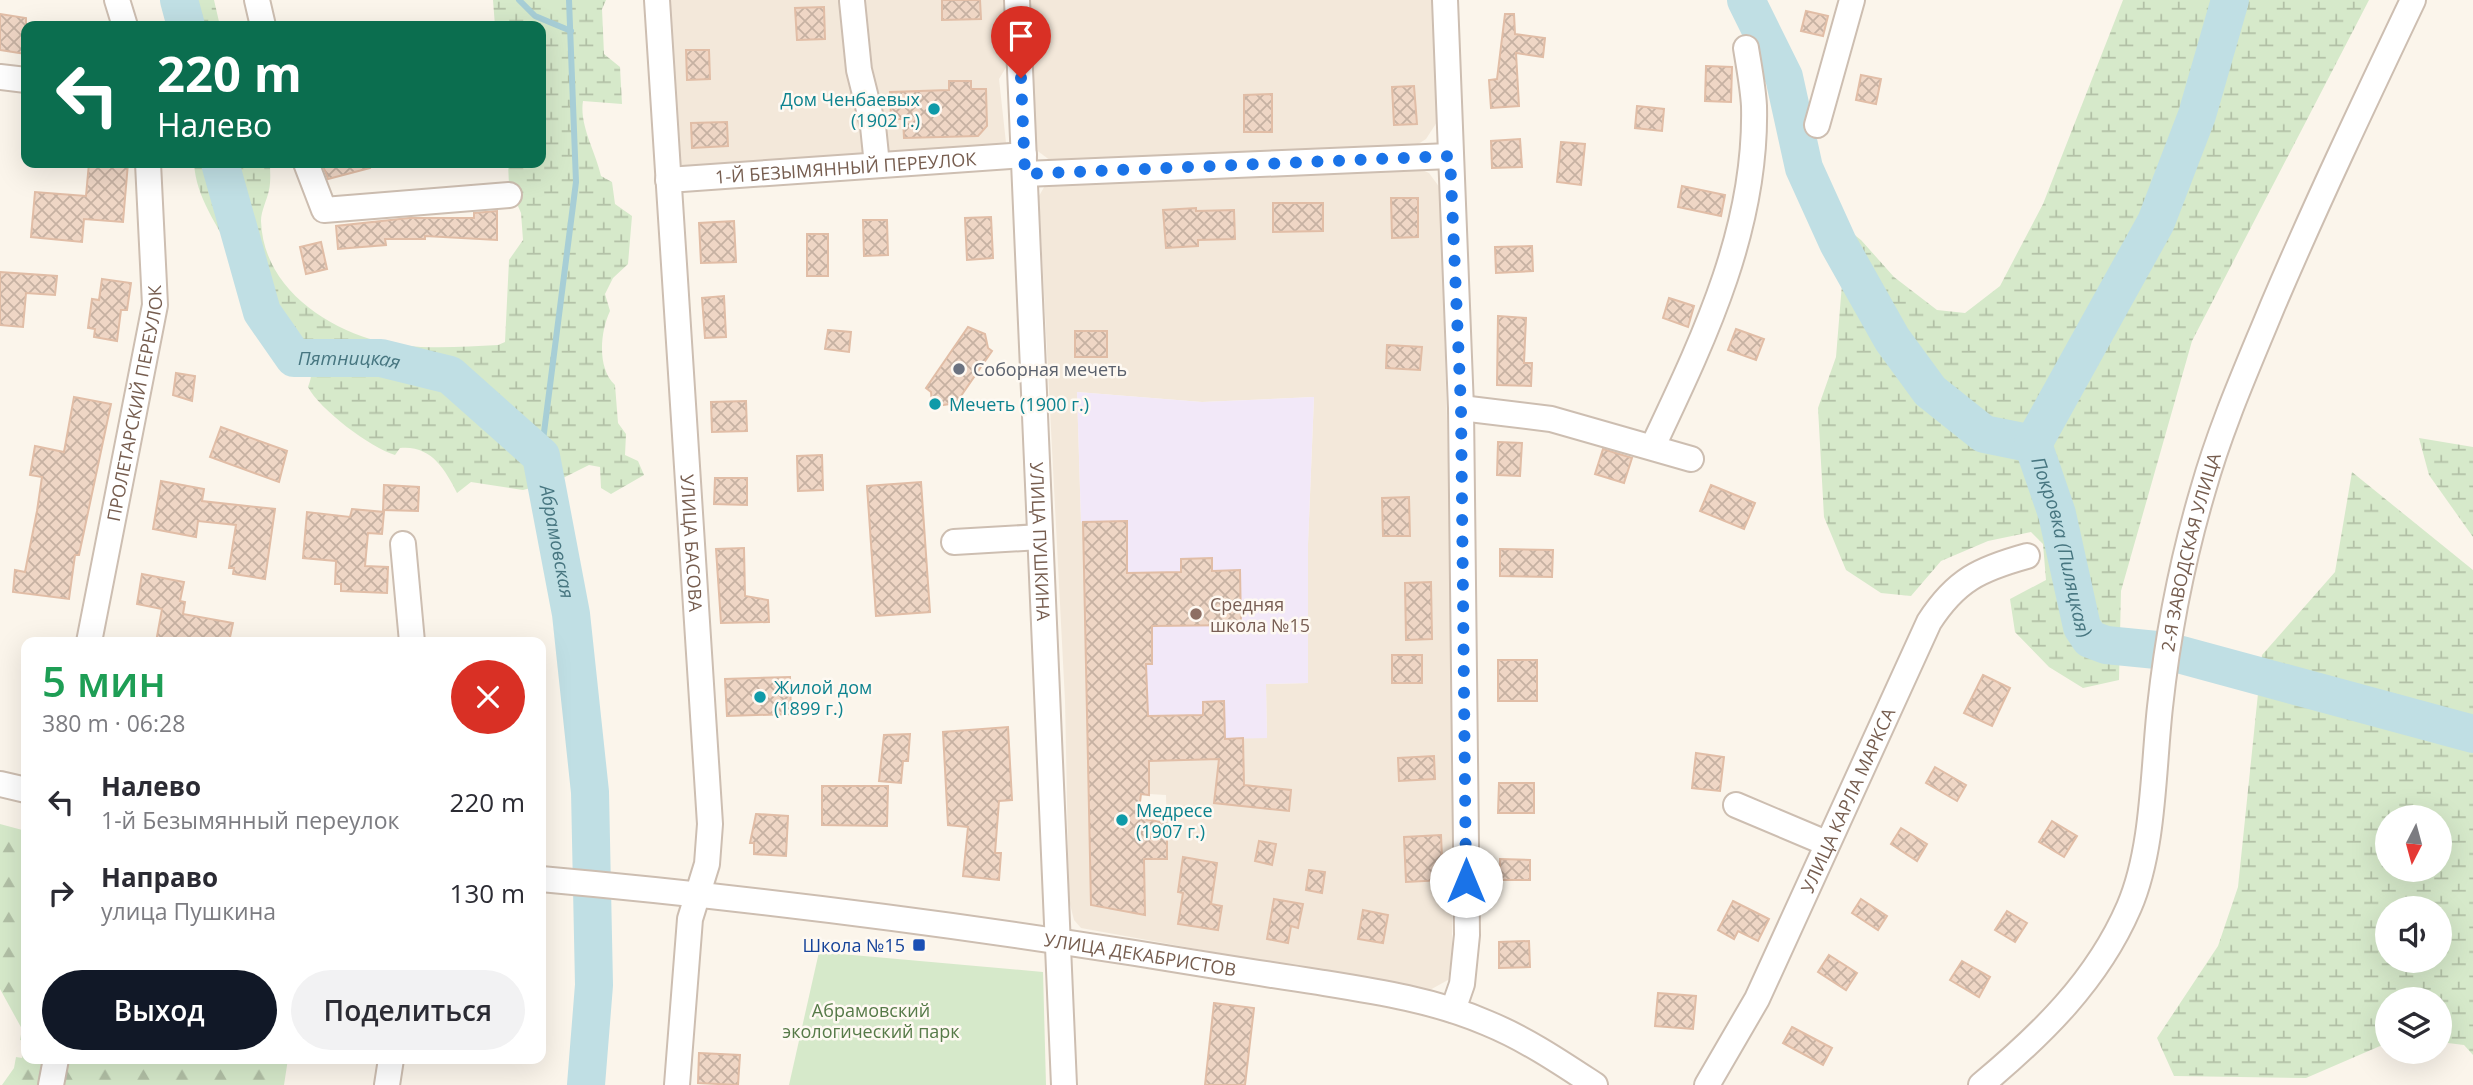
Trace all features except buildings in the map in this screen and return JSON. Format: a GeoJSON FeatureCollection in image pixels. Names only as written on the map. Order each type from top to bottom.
{"type":"FeatureCollection","features":[{"type":"Feature","properties":{"kind":"street"},"geometry":{"type":"LineString","coordinates":[[117,0],[123,21]]}},
{"type":"Feature","properties":{"kind":"street"},"geometry":{"type":"LineString","coordinates":[[257,0],[262,21]]}},
{"type":"Feature","properties":{"kind":"street","name":"УЛИЦА БАСОВА"},"geometry":{"type":"LineString","coordinates":[[657,0],[710,824],[707,864],[690,919],[677,1085]]}},
{"type":"Feature","properties":{"kind":"street","name":"УЛИЦА ПУШКИНА"},"geometry":{"type":"LineString","coordinates":[[1017,0],[1063,1085]]}},
{"type":"Feature","properties":{"kind":"street"},"geometry":{"type":"LineString","coordinates":[[1445,0],[1461,408],[1467,935],[1462,984],[1453,1010]]}},
{"type":"Feature","properties":{"kind":"street"},"geometry":{"type":"LineString","coordinates":[[1817,125],[1852,0]]}},
{"type":"Feature","properties":{"kind":"street","name":"2-Я ЗАВОДСКАЯ УЛИЦА"},"geometry":{"type":"LineString","coordinates":[[1981,1085],[2019,1054],[2072,1000],[2113,938],[2129,907],[2145,845],[2165,661],[2175,602],[2203,489],[2224,426],[2304,233],[2413,0]]}},
{"type":"Feature","properties":{"kind":"street"},"geometry":{"type":"LineString","coordinates":[[852,1],[859,70],[873,126],[877,165]]}},
{"type":"Feature","properties":{"kind":"street"},"geometry":{"type":"LineString","coordinates":[[1653,446],[1714,315],[1740,230],[1754,135],[1754,103],[1746,48]]}},
{"type":"Feature","properties":{"kind":"street"},"geometry":{"type":"LineString","coordinates":[[0,77],[21,79]]}},
{"type":"Feature","properties":{"kind":"street","name":"1-Й БЕЗЫМЯННЫЙ ПЕРЕУЛОК"},"geometry":{"type":"LineString","coordinates":[[668,180],[877,165],[1450,156]]}},
{"type":"Feature","properties":{"kind":"street","name":"ПРОЛЕТАРСКИЙ ПЕРЕУЛОК"},"geometry":{"type":"LineString","coordinates":[[90,637],[153,325],[155,258],[148,168]]}},
{"type":"Feature","properties":{"kind":"street"},"geometry":{"type":"LineString","coordinates":[[308,168],[324,210],[509,195]]}},
{"type":"Feature","properties":{"kind":"street"},"geometry":{"type":"LineString","coordinates":[[1461,408],[1551,419],[1691,459]]}},
{"type":"Feature","properties":{"kind":"street"},"geometry":{"type":"LineString","coordinates":[[954,542],[1040,537]]}},
{"type":"Feature","properties":{"kind":"street"},"geometry":{"type":"LineString","coordinates":[[403,544],[412,637]]}},
{"type":"Feature","properties":{"kind":"street","name":"УЛИЦА КАРЛА МАРКСА"},"geometry":{"type":"LineString","coordinates":[[1707,1085],[1757,999],[1929,622],[1945,596],[1974,575],[2027,556]]}},
{"type":"Feature","properties":{"kind":"street"},"geometry":{"type":"LineString","coordinates":[[0,784],[21,789]]}},
{"type":"Feature","properties":{"kind":"street"},"geometry":{"type":"LineString","coordinates":[[1736,805],[1826,843]]}},
{"type":"Feature","properties":{"kind":"street","name":"УЛИЦА ДЕКАБРИСТОВ"},"geometry":{"type":"LineString","coordinates":[[546,878],[697,893],[1057,941],[1362,989],[1453,1010],[1537,1047],[1595,1085]]}},
{"type":"Feature","properties":{"kind":"street"},"geometry":{"type":"LineString","coordinates":[[51,1085],[54,1064]]}},
{"type":"Feature","properties":{"kind":"street"},"geometry":{"type":"LineString","coordinates":[[387,1085],[390,1064]]}},
{"type":"Feature","properties":{"kind":"shaded area"},"geometry":{"type":"Polygon","coordinates":[[[664,0],[1005,0],[1008,64],[999,79],[1006,143],[999,149],[685,171],[676,165],[664,0]]]}},
{"type":"Feature","properties":{"kind":"shaded area"},"geometry":{"type":"Polygon","coordinates":[[[1029,0],[1433,0],[1437,122],[1426,139],[1412,148],[1051,161],[1035,149],[1029,0]]]}},
{"type":"Feature","properties":{"kind":"shaded area"},"geometry":{"type":"Polygon","coordinates":[[[1413,166],[1429,173],[1440,188],[1452,590],[1452,952],[1448,980],[1428,991],[1081,928],[1074,920],[1069,900],[1065,701],[1039,196],[1047,182],[1413,166]],[[1077,392],[1083,522],[1091,905],[1144,854],[1167,839],[1166,795],[1149,794],[1148,753],[1159,761],[1243,759],[1243,738],[1267,738],[1266,684],[1308,683],[1308,544],[1314,397],[1202,402],[1077,392]]]}},
{"type":"Feature","properties":{"kind":"shaded area","name":"Средняя школа №15"},"geometry":{"type":"Polygon","coordinates":[[[1077,392],[1202,402],[1314,397],[1308,544],[1308,683],[1266,684],[1267,738],[1225,739],[1224,701],[1203,702],[1203,715],[1087,717],[1077,392]]]}},
{"type":"Feature","properties":{"kind":"green space"},"geometry":{"type":"Polygon","coordinates":[[[167,0],[214,0],[219,21],[170,21],[171,11],[167,0]]]}},
{"type":"Feature","properties":{"kind":"green space"},"geometry":{"type":"Polygon","coordinates":[[[493,0],[606,0],[602,9],[604,54],[620,67],[622,104],[583,101],[582,110],[601,176],[612,182],[615,204],[632,216],[628,264],[613,278],[605,294],[610,311],[604,329],[602,350],[605,370],[615,385],[618,423],[626,434],[625,455],[638,461],[644,475],[611,494],[601,488],[600,467],[589,465],[557,481],[523,490],[471,482],[457,493],[436,460],[420,450],[400,448],[395,455],[373,445],[347,427],[323,406],[308,387],[311,370],[297,349],[293,337],[291,335],[279,344],[266,328],[237,262],[199,190],[195,168],[270,168],[270,187],[261,221],[264,243],[271,263],[282,281],[312,310],[350,332],[385,343],[417,347],[498,345],[505,342],[509,260],[523,240],[521,213],[509,185],[508,168],[546,168],[546,21],[495,21],[493,0]]]}},
{"type":"Feature","properties":{"kind":"green space"},"geometry":{"type":"Polygon","coordinates":[[[2123,0],[2369,0],[2192,341],[2121,591],[2119,680],[2083,688],[2049,667],[2015,632],[2010,599],[2046,580],[2043,544],[2031,532],[1988,541],[1941,561],[1911,596],[1881,593],[1846,570],[1824,517],[1818,408],[1836,357],[1842,284],[1823,210],[1861,240],[1894,277],[1937,310],[1965,313],[2000,286],[2043,204],[2123,0]]]}},
{"type":"Feature","properties":{"kind":"green space"},"geometry":{"type":"Polygon","coordinates":[[[2419,438],[2473,447],[2473,537],[2429,475],[2419,438]]]}},
{"type":"Feature","properties":{"kind":"green space"},"geometry":{"type":"Polygon","coordinates":[[[2352,472],[2473,570],[2473,1055],[2464,1045],[2452,1044],[2452,987],[2375,987],[2375,1048],[2306,1078],[2174,1076],[2157,1038],[2218,946],[2238,887],[2262,655],[2335,572],[2352,472]]]}},
{"type":"Feature","properties":{"kind":"green space"},"geometry":{"type":"Polygon","coordinates":[[[0,824],[21,830],[21,1027],[0,989],[0,824]]]}},
{"type":"Feature","properties":{"kind":"green space","name":"Абрамовский экологический парк"},"geometry":{"type":"Polygon","coordinates":[[[819,952],[1043,972],[1046,1085],[789,1085],[819,952]]]}},
{"type":"Feature","properties":{"kind":"green space"},"geometry":{"type":"Polygon","coordinates":[[[16,1057],[21,1058],[21,1064],[287,1064],[284,1085],[2,1085],[14,1068],[16,1057]]]}},
{"type":"Feature","properties":{"kind":"waterway","name":"Пятницкая"},"geometry":{"type":"LineString","coordinates":[[179,0],[185,21]]}},
{"type":"Feature","properties":{"kind":"waterway"},"geometry":{"type":"LineString","coordinates":[[519,0],[535,16],[571,31]]}},
{"type":"Feature","properties":{"kind":"waterway","name":"Абрамовская"},"geometry":{"type":"LineString","coordinates":[[541,456],[576,182],[569,0]]}},
{"type":"Feature","properties":{"kind":"waterway","name":"Покровка (Пиляцкая)"},"geometry":{"type":"LineString","coordinates":[[1746,0],[1784,77],[1804,168],[1838,243],[1892,339],[1930,391],[1984,434],[2033,444],[2057,514],[2082,627],[2090,639],[2106,645],[2167,651],[2473,734]]}},
{"type":"Feature","properties":{"kind":"waterway"},"geometry":{"type":"LineString","coordinates":[[2033,444],[2156,222],[2197,115],[2230,0]]}},
{"type":"Feature","properties":{"kind":"waterway","name":"Абрамовская"},"geometry":{"type":"LineString","coordinates":[[221,168],[262,312],[294,358],[381,358],[450,375],[541,456],[571,614],[590,792],[594,985],[586,1085]]}},
{"type":"Feature","properties":{"kind":"place","name":"Дом Ченбаевых (1902 г.)"},"geometry":{"type":"Point","coordinates":[934,109]}},
{"type":"Feature","properties":{"kind":"place","name":"Соборная мечеть"},"geometry":{"type":"Point","coordinates":[959,369]}},
{"type":"Feature","properties":{"kind":"place","name":"Мечеть (1900 г.)"},"geometry":{"type":"Point","coordinates":[935,404]}},
{"type":"Feature","properties":{"kind":"place","name":"Средняя школа №15"},"geometry":{"type":"Point","coordinates":[1196,614]}},
{"type":"Feature","properties":{"kind":"place","name":"Жилой дом (1899 г.)"},"geometry":{"type":"Point","coordinates":[760,697]}},
{"type":"Feature","properties":{"kind":"place","name":"Медресе (1907 г.)"},"geometry":{"type":"Point","coordinates":[1122,820]}},
{"type":"Feature","properties":{"kind":"place","name":"Школа №15"},"geometry":{"type":"Point","coordinates":[919,945]}},
{"type":"Feature","properties":{"kind":"route"},"geometry":{"type":"LineString","coordinates":[[1021,78],[1025,174],[1450,156],[1461,408],[1466,881]]}}]}
